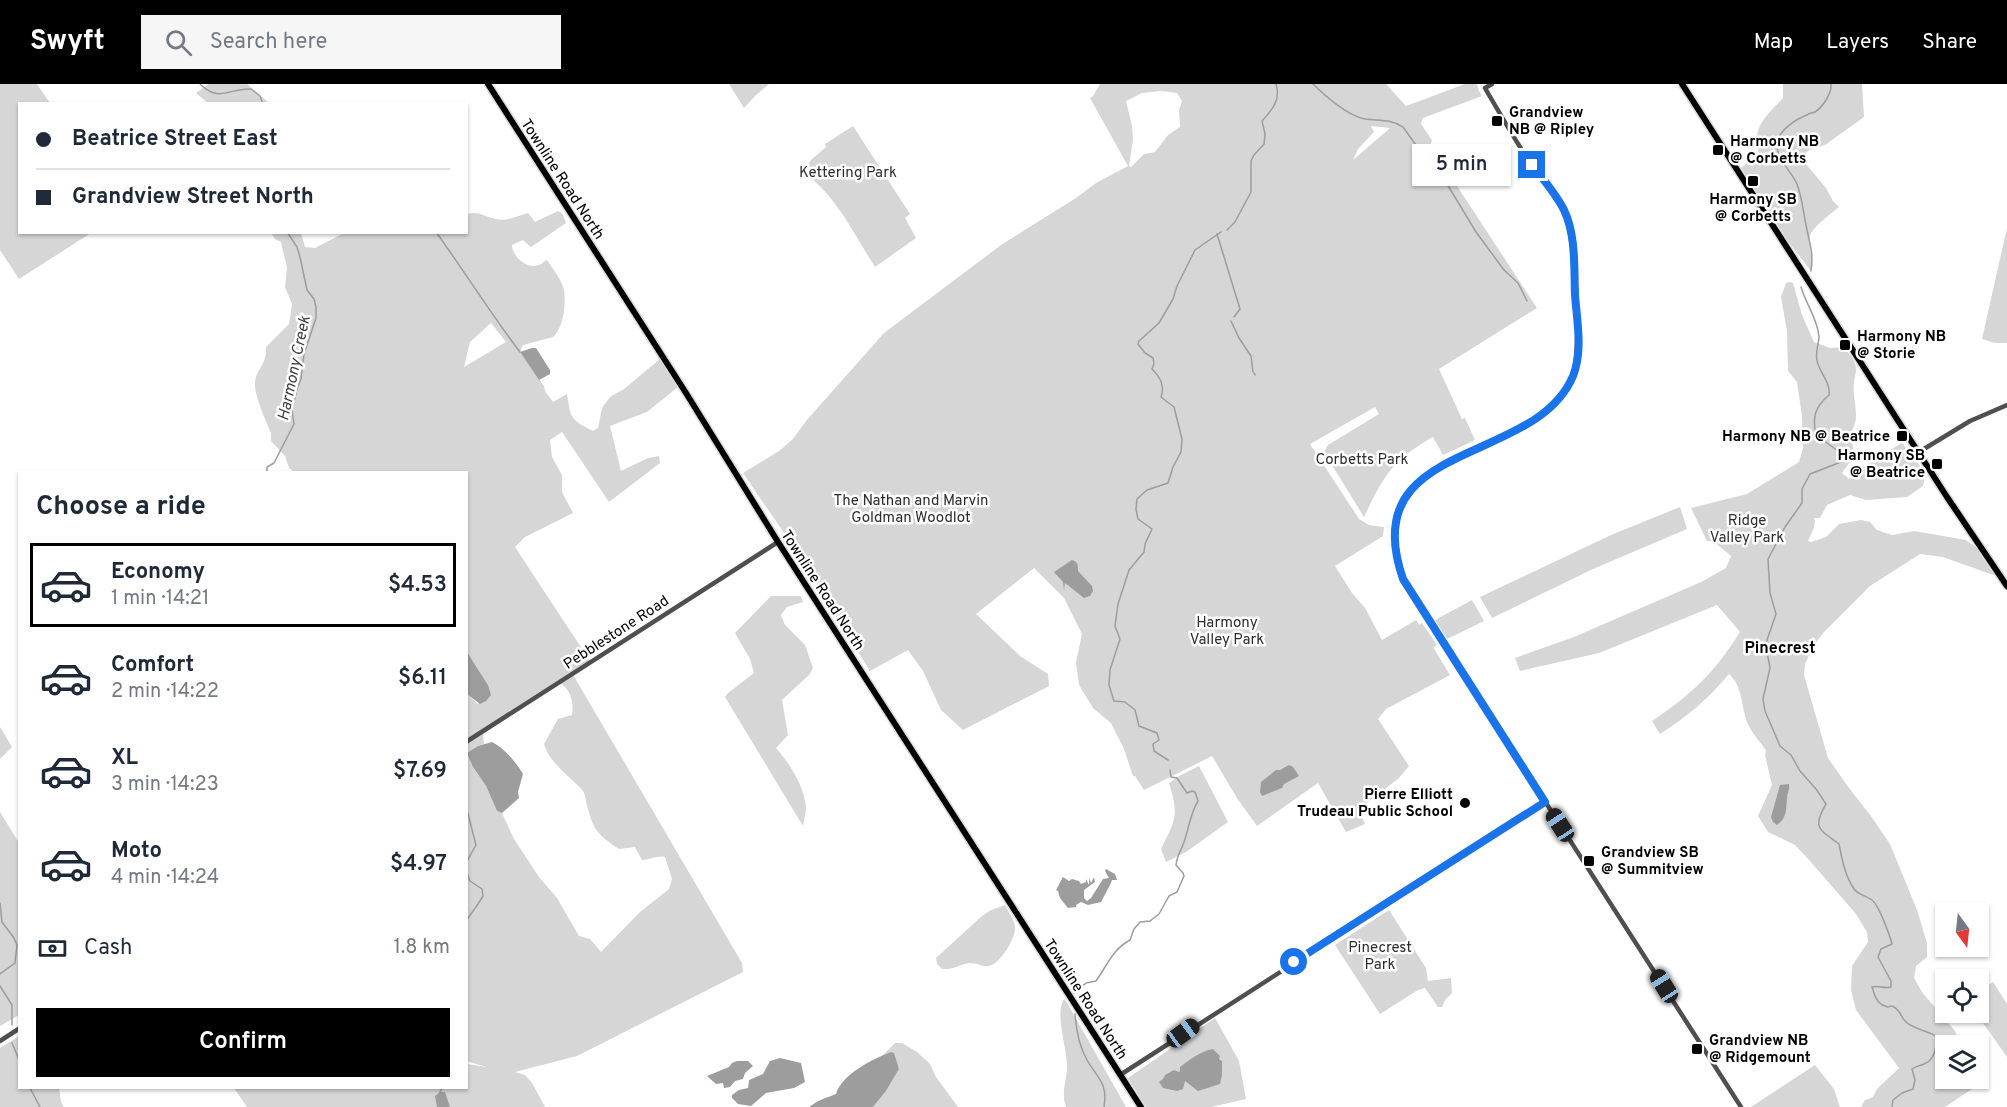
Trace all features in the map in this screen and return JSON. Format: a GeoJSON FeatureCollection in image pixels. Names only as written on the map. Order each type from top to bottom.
{"type":"FeatureCollection","features":[{"type":"Feature","properties":{"kind":"main road","name":"Townline Road North"},"geometry":{"type":"LineString","coordinates":[[488,84],[686,393],[778,542],[1141,1107]]}},
{"type":"Feature","properties":{"kind":"main road"},"geometry":{"type":"LineString","coordinates":[[1682,84],[2007,586]]}},
{"type":"Feature","properties":{"kind":"street"},"geometry":{"type":"LineString","coordinates":[[1492,84],[1485,88],[1568,220],[1572,240],[1577,361],[1566,389],[1544,414],[1436,469],[1421,480],[1408,494],[1401,508],[1395,527],[1395,556],[1407,586],[1741,1107]]}},
{"type":"Feature","properties":{"kind":"street"},"geometry":{"type":"LineString","coordinates":[[1919,452],[1965,423],[2007,405]]}},
{"type":"Feature","properties":{"kind":"street","name":"Pebblestone Road"},"geometry":{"type":"LineString","coordinates":[[468,741],[778,542]]}},
{"type":"Feature","properties":{"kind":"street"},"geometry":{"type":"LineString","coordinates":[[1120,1075],[1545,802]]}},
{"type":"Feature","properties":{"kind":"street"},"geometry":{"type":"LineString","coordinates":[[0,1041],[18,1029]]}},
{"type":"Feature","properties":{"kind":"green space"},"geometry":{"type":"Polygon","coordinates":[[[0,84],[37,84],[49,102],[18,102],[18,234],[89,234],[19,279],[0,250],[0,84]]]}},
{"type":"Feature","properties":{"kind":"green space"},"geometry":{"type":"Polygon","coordinates":[[[209,84],[247,84],[268,102],[207,102],[196,93],[209,84]]]}},
{"type":"Feature","properties":{"kind":"green space"},"geometry":{"type":"Polygon","coordinates":[[[729,84],[769,84],[744,108],[729,84]]]}},
{"type":"Feature","properties":{"kind":"green space"},"geometry":{"type":"Polygon","coordinates":[[[1100,84],[1386,84],[1406,106],[1465,84],[1477,84],[1482,96],[1423,118],[1421,124],[1432,140],[1427,154],[1434,151],[1537,308],[1439,369],[1462,419],[1465,418],[1475,440],[1443,455],[1433,437],[1419,445],[1391,470],[1364,517],[1324,452],[1328,445],[1379,414],[1375,407],[1310,444],[1359,519],[1369,525],[1384,527],[1383,536],[1335,566],[1352,593],[1365,608],[1382,640],[1416,620],[1419,625],[1422,623],[1437,645],[1433,647],[1450,675],[1386,709],[1378,719],[1409,766],[1399,778],[1359,809],[1365,824],[1346,832],[1318,783],[1257,826],[1212,756],[1144,790],[1133,776],[1124,749],[1111,723],[1093,708],[1079,685],[1076,662],[1082,634],[1064,598],[1034,568],[976,614],[1020,656],[1048,674],[1049,686],[963,730],[941,710],[923,671],[908,650],[870,671],[782,530],[743,473],[779,451],[793,439],[806,421],[884,333],[1001,245],[1096,183],[1128,166],[1090,98],[1100,84]],[[1161,91],[1142,93],[1126,101],[1132,126],[1133,140],[1129,166],[1131,167],[1144,154],[1155,152],[1168,135],[1180,127],[1179,110],[1182,101],[1177,93],[1161,91]],[[1371,126],[1374,132],[1358,149],[1353,160],[1390,128],[1371,126]]]}},
{"type":"Feature","properties":{"kind":"green space"},"geometry":{"type":"Polygon","coordinates":[[[1783,84],[1862,84],[1864,117],[1825,145],[1809,150],[1800,157],[1839,207],[1812,232],[1810,239],[1811,271],[1790,244],[1741,168],[1759,153],[1757,136],[1759,129],[1766,116],[1783,98],[1783,84]]]}},
{"type":"Feature","properties":{"kind":"green space","name":"Kettering Park"},"geometry":{"type":"Polygon","coordinates":[[[853,126],[910,214],[905,218],[916,238],[875,267],[835,203],[815,181],[803,172],[811,160],[826,147],[825,144],[853,126]]]}},
{"type":"Feature","properties":{"kind":"green space"},"geometry":{"type":"Polygon","coordinates":[[[558,211],[562,213],[566,223],[531,247],[523,240],[512,245],[517,257],[525,264],[540,265],[547,260],[563,286],[565,302],[557,333],[553,337],[523,345],[520,352],[553,402],[567,394],[573,417],[593,431],[598,428],[602,408],[610,397],[624,389],[660,359],[678,387],[647,412],[610,426],[621,471],[648,458],[659,456],[660,463],[609,502],[562,432],[550,440],[552,457],[562,475],[562,492],[573,513],[525,537],[515,547],[590,661],[572,673],[742,963],[743,972],[577,1056],[515,1072],[525,1075],[532,1083],[545,1107],[247,1107],[235,1089],[468,1089],[468,1064],[487,1067],[468,1062],[468,695],[478,704],[488,685],[468,654],[468,471],[293,471],[289,468],[285,456],[271,441],[271,433],[255,388],[256,378],[265,359],[266,347],[289,324],[292,304],[285,287],[287,268],[281,242],[272,234],[301,234],[305,247],[315,248],[342,234],[468,234],[468,214],[478,213],[503,220],[528,213],[535,222],[558,211]],[[491,323],[470,342],[464,367],[506,342],[491,323]],[[559,682],[483,734],[484,744],[478,746],[473,767],[486,786],[497,811],[502,813],[514,839],[539,877],[557,898],[579,936],[590,939],[601,952],[640,912],[669,889],[672,879],[665,857],[642,860],[635,847],[619,849],[602,837],[595,828],[583,791],[556,764],[547,751],[544,744],[558,719],[572,715],[571,697],[559,682]]]}},
{"type":"Feature","properties":{"kind":"green space"},"geometry":{"type":"Polygon","coordinates":[[[2007,228],[2007,343],[1995,343],[1982,339],[2007,228]]]}},
{"type":"Feature","properties":{"kind":"green space","name":"Ridge Valley Park"},"geometry":{"type":"Polygon","coordinates":[[[1786,283],[1793,283],[1802,315],[1814,342],[1830,348],[1843,347],[1856,366],[1854,387],[1856,416],[1849,436],[1854,452],[1842,473],[1849,479],[1869,463],[1902,443],[1921,468],[1924,480],[1923,486],[1907,497],[1866,500],[1850,495],[1827,505],[1820,518],[1814,518],[1814,527],[1808,541],[1826,537],[1839,524],[1861,520],[1870,522],[1877,530],[1892,535],[1914,531],[1966,540],[1992,559],[1996,576],[1943,557],[1920,554],[1870,586],[1824,632],[1814,645],[1805,664],[1804,675],[1828,758],[1890,844],[1917,910],[1927,943],[1927,957],[1916,966],[1914,978],[1935,1007],[1935,1023],[1948,1023],[1956,1035],[1935,1035],[1935,1089],[1972,1089],[1945,1107],[1861,1107],[1865,1100],[1873,1097],[1877,1089],[1899,1068],[1856,1010],[1851,990],[1852,966],[1868,942],[1867,932],[1856,914],[1795,845],[1768,832],[1758,816],[1772,785],[1765,755],[1766,750],[1747,722],[1734,679],[1729,674],[1697,707],[1660,734],[1652,721],[1679,702],[1701,682],[1740,632],[1717,605],[1599,653],[1520,671],[1515,658],[1574,637],[1701,582],[1726,568],[1731,556],[1713,541],[1707,541],[1691,508],[1747,494],[1799,462],[1803,448],[1802,416],[1797,382],[1788,371],[1787,331],[1781,297],[1786,283]]]}},
{"type":"Feature","properties":{"kind":"green space"},"geometry":{"type":"Polygon","coordinates":[[[1680,507],[1687,529],[1593,569],[1492,618],[1480,597],[1611,535],[1680,507]]]}},
{"type":"Feature","properties":{"kind":"green space"},"geometry":{"type":"Polygon","coordinates":[[[771,596],[801,596],[803,602],[787,607],[781,615],[785,625],[805,645],[813,668],[809,675],[782,700],[788,735],[776,748],[791,768],[805,799],[803,826],[725,697],[754,673],[750,659],[735,633],[771,596]]]}},
{"type":"Feature","properties":{"kind":"green space"},"geometry":{"type":"Polygon","coordinates":[[[1472,600],[1484,621],[1447,639],[1435,620],[1472,600]]]}},
{"type":"Feature","properties":{"kind":"green space"},"geometry":{"type":"Polygon","coordinates":[[[0,727],[12,747],[0,759],[0,727]]]}},
{"type":"Feature","properties":{"kind":"green space"},"geometry":{"type":"Polygon","coordinates":[[[1199,766],[1228,822],[1186,852],[1166,862],[1161,849],[1173,824],[1175,810],[1169,783],[1199,766]]]}},
{"type":"Feature","properties":{"kind":"green space"},"geometry":{"type":"Polygon","coordinates":[[[0,812],[18,841],[18,1016],[0,1026],[0,812]]]}},
{"type":"Feature","properties":{"kind":"green space"},"geometry":{"type":"Polygon","coordinates":[[[1005,905],[1014,922],[1015,932],[998,961],[989,966],[970,963],[946,969],[942,969],[937,964],[936,958],[982,916],[1005,905]]]}},
{"type":"Feature","properties":{"kind":"green space","name":"Pinecrest Park"},"geometry":{"type":"Polygon","coordinates":[[[1389,910],[1426,968],[1428,981],[1451,978],[1452,993],[1442,1007],[1438,1007],[1425,988],[1380,1014],[1335,945],[1389,910]]]}},
{"type":"Feature","properties":{"kind":"green space"},"geometry":{"type":"Polygon","coordinates":[[[1993,982],[2007,1004],[2007,1057],[1983,1023],[1989,1023],[1989,985],[1993,982]]]}},
{"type":"Feature","properties":{"kind":"green space"},"geometry":{"type":"Polygon","coordinates":[[[1064,999],[1126,1107],[1066,1107],[1064,1093],[1067,1061],[1060,1014],[1064,999]]]}},
{"type":"Feature","properties":{"kind":"green space"},"geometry":{"type":"Polygon","coordinates":[[[1215,1018],[1239,1061],[1246,1099],[1211,1107],[1146,1107],[1128,1078],[1215,1018]]]}},
{"type":"Feature","properties":{"kind":"green space"},"geometry":{"type":"Polygon","coordinates":[[[18,1037],[18,1089],[59,1089],[64,1107],[0,1107],[0,1048],[18,1037]]]}},
{"type":"Feature","properties":{"kind":"green space"},"geometry":{"type":"Polygon","coordinates":[[[895,1043],[902,1043],[917,1052],[930,1064],[936,1077],[958,1107],[873,1107],[899,1069],[891,1052],[882,1056],[895,1043]]]}},
{"type":"Feature","properties":{"kind":"green space"},"geometry":{"type":"Polygon","coordinates":[[[1815,1065],[1834,1089],[1840,1107],[1751,1107],[1815,1065]]]}},
{"type":"Feature","properties":{"kind":"shaded area"},"geometry":{"type":"Polygon","coordinates":[[[536,348],[550,370],[550,374],[539,380],[520,352],[536,348]]]}},
{"type":"Feature","properties":{"kind":"shaded area"},"geometry":{"type":"Polygon","coordinates":[[[1072,560],[1077,564],[1078,571],[1092,586],[1093,591],[1090,596],[1084,598],[1065,583],[1064,590],[1063,582],[1054,572],[1072,560]]]}},
{"type":"Feature","properties":{"kind":"shaded area"},"geometry":{"type":"Polygon","coordinates":[[[468,654],[488,685],[491,695],[480,704],[468,695],[468,654]]]}},
{"type":"Feature","properties":{"kind":"shaded area"},"geometry":{"type":"Polygon","coordinates":[[[492,742],[509,756],[523,774],[518,792],[519,798],[502,813],[497,811],[468,755],[468,752],[478,746],[492,742]]]}},
{"type":"Feature","properties":{"kind":"shaded area"},"geometry":{"type":"Polygon","coordinates":[[[1289,765],[1299,776],[1284,784],[1282,788],[1262,796],[1261,782],[1276,770],[1289,765]]]}},
{"type":"Feature","properties":{"kind":"shaded area"},"geometry":{"type":"Polygon","coordinates":[[[1789,784],[1783,820],[1777,825],[1771,817],[1780,785],[1789,784]]]}},
{"type":"Feature","properties":{"kind":"shaded area"},"geometry":{"type":"Polygon","coordinates":[[[1106,869],[1115,874],[1117,880],[1112,880],[1101,902],[1088,905],[1081,902],[1076,907],[1068,908],[1056,890],[1063,877],[1069,881],[1072,879],[1079,881],[1081,884],[1086,882],[1086,879],[1089,885],[1089,878],[1091,883],[1094,877],[1095,882],[1084,890],[1084,898],[1087,901],[1103,879],[1109,878],[1106,869]]]}},
{"type":"Feature","properties":{"kind":"shaded area"},"geometry":{"type":"Polygon","coordinates":[[[1213,1049],[1222,1061],[1220,1084],[1198,1091],[1185,1081],[1183,1089],[1177,1091],[1163,1088],[1159,1082],[1165,1075],[1174,1070],[1179,1072],[1180,1067],[1191,1059],[1213,1049]]]}},
{"type":"Feature","properties":{"kind":"shaded area"},"geometry":{"type":"Polygon","coordinates":[[[891,1052],[894,1053],[899,1069],[873,1107],[809,1107],[836,1094],[845,1080],[859,1068],[891,1052]]]}},
{"type":"Feature","properties":{"kind":"shaded area"},"geometry":{"type":"Polygon","coordinates":[[[780,1058],[801,1063],[805,1082],[794,1088],[766,1093],[751,1106],[738,1104],[732,1098],[732,1095],[739,1090],[748,1088],[749,1080],[763,1074],[770,1061],[780,1058]]]}},
{"type":"Feature","properties":{"kind":"shaded area"},"geometry":{"type":"Polygon","coordinates":[[[737,1061],[748,1061],[753,1066],[745,1073],[743,1079],[735,1081],[730,1087],[724,1088],[723,1083],[716,1084],[707,1076],[729,1067],[737,1061]]]}},
{"type":"Feature","properties":{"kind":"shaded area"},"geometry":{"type":"Polygon","coordinates":[[[440,1092],[445,1092],[450,1107],[437,1107],[435,1096],[440,1092]]]}},
{"type":"Feature","properties":{"kind":"waterway","name":"Harmony Creek"},"geometry":{"type":"LineString","coordinates":[[200,84],[207,90],[219,94],[251,89],[260,96],[262,102]]}},
{"type":"Feature","properties":{"kind":"waterway"},"geometry":{"type":"LineString","coordinates":[[1227,230],[1235,222],[1251,192],[1251,161],[1264,144],[1265,134],[1262,121],[1276,100],[1276,84]]}},
{"type":"Feature","properties":{"kind":"waterway"},"geometry":{"type":"LineString","coordinates":[[1313,84],[1330,100],[1351,114],[1365,119],[1389,121],[1403,127],[1439,177],[1447,184],[1476,232],[1504,270],[1518,283],[1527,301]]}},
{"type":"Feature","properties":{"kind":"waterway"},"geometry":{"type":"LineString","coordinates":[[1811,271],[1812,253],[1800,194],[1797,184],[1779,155],[1777,143],[1778,138],[1789,126],[1821,107],[1831,84]]}},
{"type":"Feature","properties":{"kind":"waterway"},"geometry":{"type":"LineString","coordinates":[[1168,760],[1154,751],[1153,744],[1159,740],[1157,733],[1139,726],[1135,710],[1125,702],[1114,701],[1109,685],[1110,670],[1120,639],[1115,626],[1118,604],[1129,570],[1144,552],[1152,529],[1138,519],[1137,499],[1147,490],[1168,483],[1181,452],[1182,439],[1174,407],[1161,397],[1162,385],[1152,369],[1153,358],[1145,353],[1138,344],[1159,323],[1173,299],[1195,250],[1221,232]]}},
{"type":"Feature","properties":{"kind":"waterway","name":"Harmony Creek"},"geometry":{"type":"LineString","coordinates":[[267,471],[267,467],[274,463],[294,424],[292,410],[301,379],[304,354],[316,318],[314,299],[307,290],[297,247],[288,234]]}},
{"type":"Feature","properties":{"kind":"waterway"},"geometry":{"type":"LineString","coordinates":[[437,234],[520,352]]}},
{"type":"Feature","properties":{"kind":"waterway"},"geometry":{"type":"LineString","coordinates":[[1217,234],[1240,309],[1234,317]]}},
{"type":"Feature","properties":{"kind":"waterway"},"geometry":{"type":"LineString","coordinates":[[1801,287],[1818,329],[1817,360],[1829,390],[1829,395],[1820,404],[1816,413],[1814,423],[1816,435],[1846,454],[1846,460],[1810,474],[1802,489],[1802,503],[1785,527],[1768,559],[1770,593],[1776,614],[1767,640],[1770,668],[1763,699],[1765,711],[1780,746],[1791,755],[1800,771],[1826,804],[1819,819],[1820,828],[1839,844],[1844,867],[1851,884],[1856,891],[1871,899],[1887,928],[1892,944],[1881,949],[1878,957],[1891,981],[1891,987],[1872,987],[1876,998],[1882,1005],[1892,1006],[1900,1012],[1908,1024],[1936,1036],[1936,1047],[1929,1061],[1912,1069],[1915,1080],[1913,1089],[1893,1100],[1892,1107]]}},
{"type":"Feature","properties":{"kind":"waterway"},"geometry":{"type":"LineString","coordinates":[[1231,321],[1251,356],[1253,372]]}},
{"type":"Feature","properties":{"kind":"waterway"},"geometry":{"type":"LineString","coordinates":[[1074,993],[1086,983],[1096,981],[1114,953],[1130,940],[1134,929],[1140,922],[1150,921],[1159,914],[1169,896],[1177,892],[1184,876],[1176,865],[1198,801],[1195,792],[1187,793],[1177,778],[1171,777],[1170,770]]}},
{"type":"Feature","properties":{"kind":"waterway","name":"Harmony Creek"},"geometry":{"type":"LineString","coordinates":[[468,814],[476,845],[468,859]]}},
{"type":"Feature","properties":{"kind":"waterway","name":"Harmony Creek"},"geometry":{"type":"LineString","coordinates":[[468,876],[470,881],[482,889],[483,896],[468,918]]}},
{"type":"Feature","properties":{"kind":"waterway"},"geometry":{"type":"LineString","coordinates":[[0,903],[2,922],[17,945],[15,963],[0,974]]}},
{"type":"Feature","properties":{"kind":"waterway"},"geometry":{"type":"LineString","coordinates":[[0,986],[12,1005],[12,1025]]}},
{"type":"Feature","properties":{"kind":"waterway"},"geometry":{"type":"LineString","coordinates":[[1075,1014],[1082,1049],[1105,1092],[1104,1107]]}},
{"type":"Feature","properties":{"kind":"waterway"},"geometry":{"type":"LineString","coordinates":[[12,1043],[18,1057]]}},
{"type":"Feature","properties":{"kind":"waterway"},"geometry":{"type":"LineString","coordinates":[[31,1089],[40,1107]]}},
{"type":"Feature","properties":{"kind":"place","name":"Grandview NB @ Ripley"},"geometry":{"type":"Point","coordinates":[1497,121]}},
{"type":"Feature","properties":{"kind":"place","name":"Harmony NB @ Corbetts"},"geometry":{"type":"Point","coordinates":[1718,150]}},
{"type":"Feature","properties":{"kind":"place","name":"Harmony SB @ Corbetts"},"geometry":{"type":"Point","coordinates":[1753,181]}},
{"type":"Feature","properties":{"kind":"place","name":"Harmony NB @ Storie"},"geometry":{"type":"Point","coordinates":[1845,345]}},
{"type":"Feature","properties":{"kind":"place","name":"Harmony NB @ Beatrice"},"geometry":{"type":"Point","coordinates":[1902,436]}},
{"type":"Feature","properties":{"kind":"place","name":"Harmony SB @ Beatrice"},"geometry":{"type":"Point","coordinates":[1937,464]}},
{"type":"Feature","properties":{"kind":"place","name":"Pierre Elliott Trudeau Public School"},"geometry":{"type":"Point","coordinates":[1465,803]}},
{"type":"Feature","properties":{"kind":"place","name":"Grandview SB @ Summitview"},"geometry":{"type":"Point","coordinates":[1589,861]}},
{"type":"Feature","properties":{"kind":"place","name":"Grandview NB @ Ridgemount"},"geometry":{"type":"Point","coordinates":[1697,1049]}},
{"type":"Feature","properties":{"kind":"district","name":"Pinecrest"},"geometry":{"type":"Point","coordinates":[1780,647]}},
{"type":"Feature","properties":{"kind":"route"},"geometry":{"type":"LineString","coordinates":[[1294,962],[1545,802],[1403,579],[1395,556],[1394,543],[1395,527],[1401,508],[1408,494],[1421,480],[1436,469],[1537,419],[1557,401],[1573,375],[1577,361],[1578,342],[1570,227],[1557,198],[1532,165]]}},
{"type":"Feature","properties":{"kind":"park label","name":"Corbetts Park"},"geometry":{"type":"Point","coordinates":[1362,459]}},
{"type":"Feature","properties":{"kind":"park label","name":"The Nathan and Marvin Goldman Woodlot"},"geometry":{"type":"Point","coordinates":[911,508]}},
{"type":"Feature","properties":{"kind":"park label","name":"Harmony Valley Park"},"geometry":{"type":"Point","coordinates":[1227,630]}}]}
